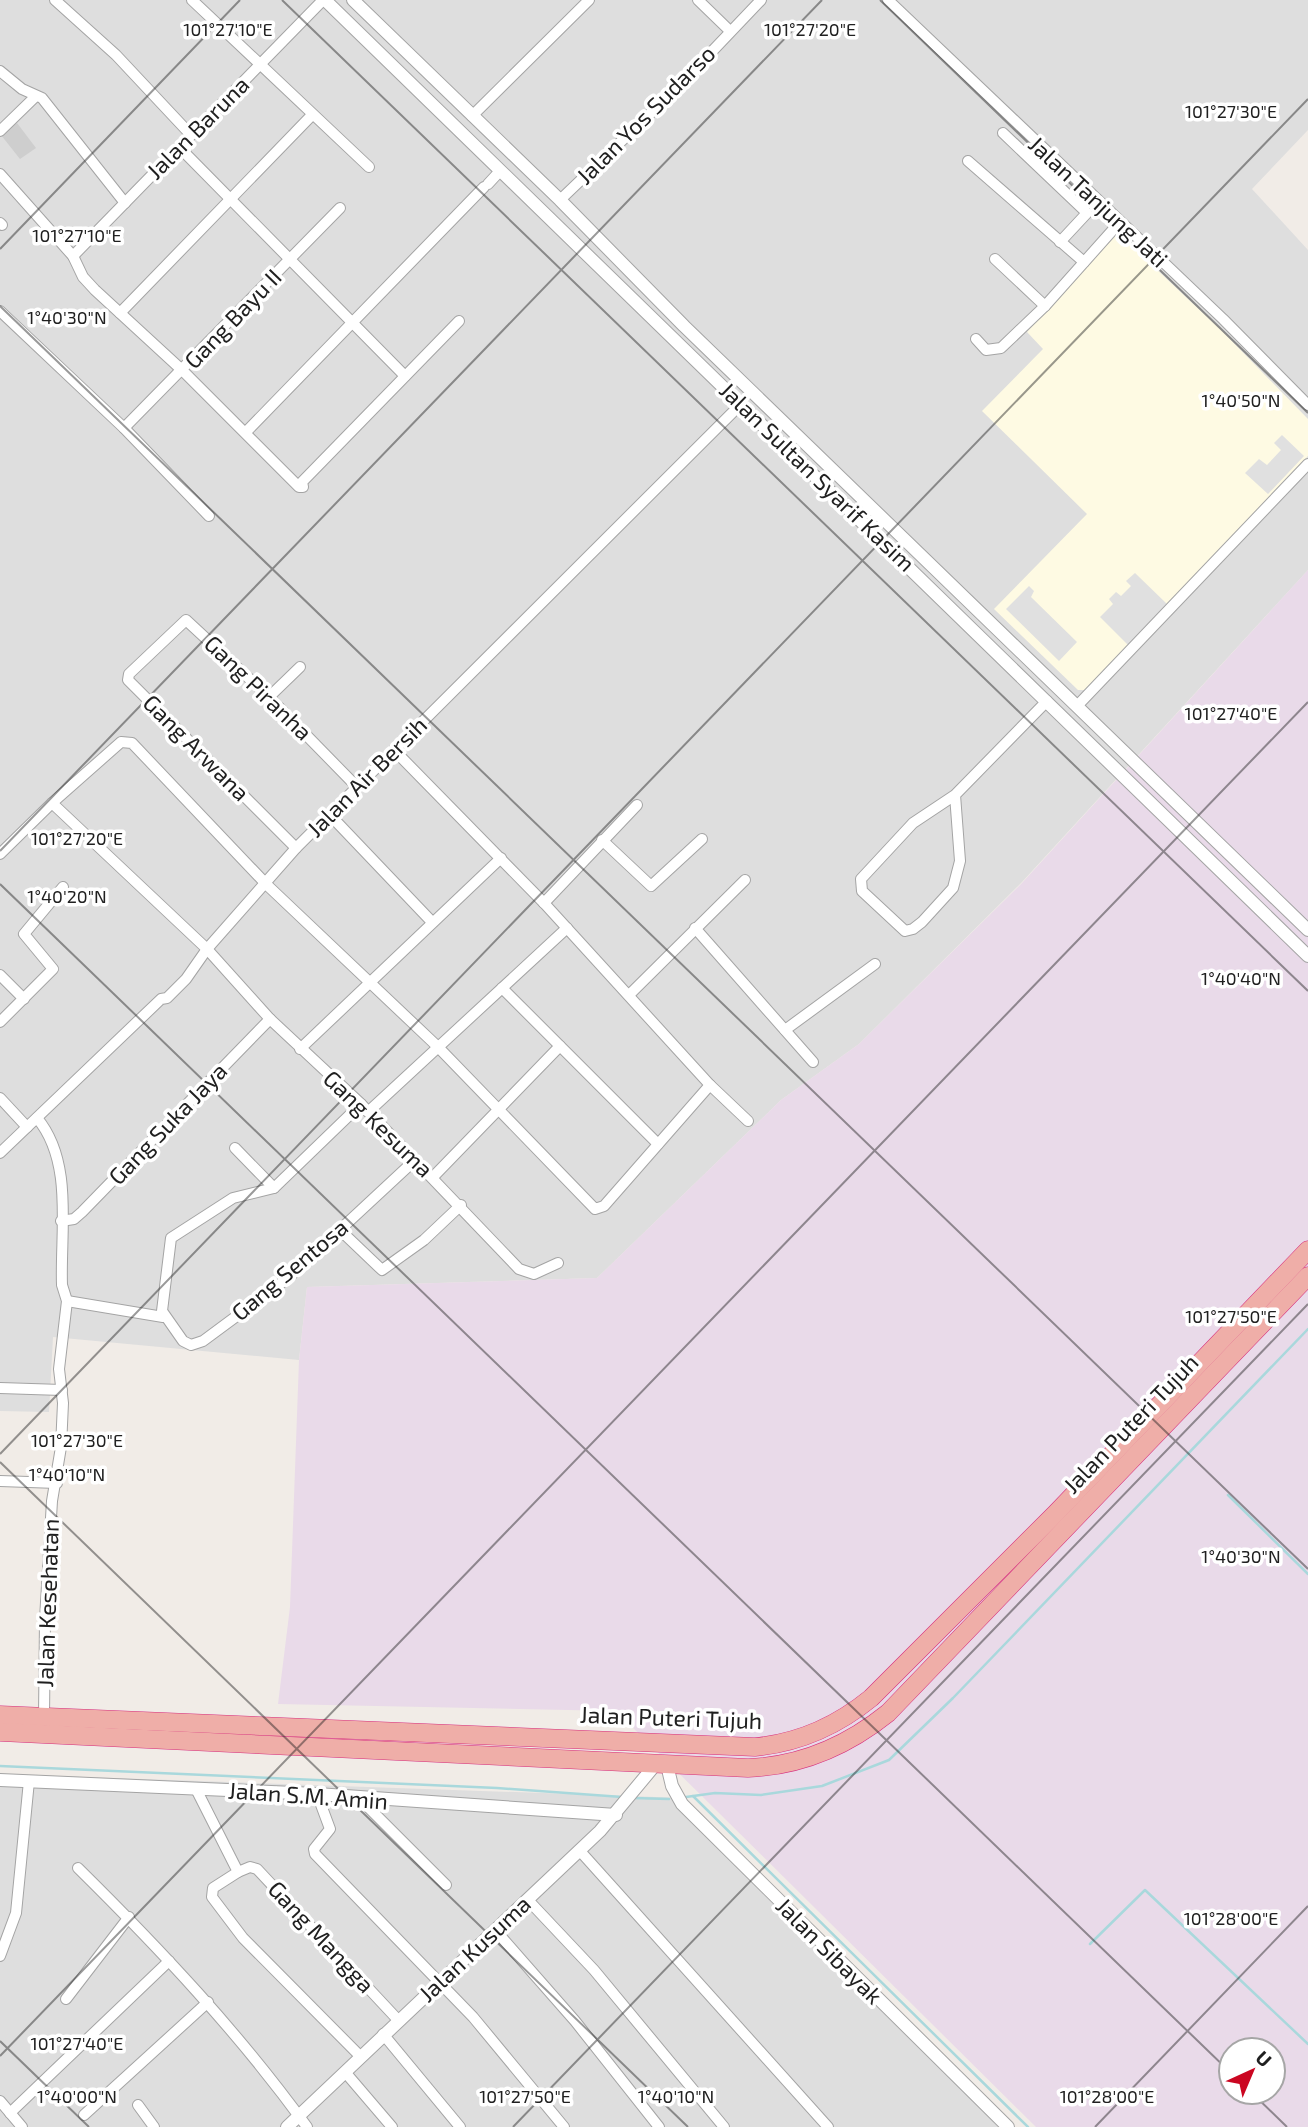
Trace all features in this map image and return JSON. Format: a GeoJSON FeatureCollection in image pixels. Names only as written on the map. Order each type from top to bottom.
{"type":"FeatureCollection","features":[{"type":"Feature","properties":{"kind":"highway","name":"Jalan Puteri Tujuh"},"geometry":{"type":"LineString","coordinates":[[0,1732],[748,1769],[790,1764],[858,1735],[901,1700],[1062,1518],[1308,1250]]}},
{"type":"Feature","properties":{"kind":"highway","name":"Jalan Puteri Tujuh"},"geometry":{"type":"LineString","coordinates":[[0,1715],[773,1746],[818,1730],[859,1708],[1062,1518],[1308,1276]]}},
{"type":"Feature","properties":{"kind":"street"},"geometry":{"type":"LineString","coordinates":[[55,0],[116,55],[191,135]]}},
{"type":"Feature","properties":{"kind":"street"},"geometry":{"type":"LineString","coordinates":[[192,0],[369,167]]}},
{"type":"Feature","properties":{"kind":"street","name":"Jalan Baruna"},"geometry":{"type":"LineString","coordinates":[[73,256],[324,0]]}},
{"type":"Feature","properties":{"kind":"street","name":"Jalan Sultan Syarif Kasim"},"geometry":{"type":"LineString","coordinates":[[324,0],[1257,903],[1308,956]]}},
{"type":"Feature","properties":{"kind":"street","name":"Jalan Sultan Syarif Kasim"},"geometry":{"type":"LineString","coordinates":[[353,0],[560,200],[684,326],[1308,930]]}},
{"type":"Feature","properties":{"kind":"street"},"geometry":{"type":"LineString","coordinates":[[472,116],[589,0]]}},
{"type":"Feature","properties":{"kind":"street"},"geometry":{"type":"LineString","coordinates":[[698,0],[730,31]]}},
{"type":"Feature","properties":{"kind":"street","name":"Jalan Yos Sudarso"},"geometry":{"type":"LineString","coordinates":[[560,200],[680,85],[761,0]]}},
{"type":"Feature","properties":{"kind":"street","name":"Jalan Tanjung Jati"},"geometry":{"type":"LineString","coordinates":[[888,0],[1119,223],[1223,319],[1308,405]]}},
{"type":"Feature","properties":{"kind":"street"},"geometry":{"type":"LineString","coordinates":[[0,71],[42,99],[125,203]]}},
{"type":"Feature","properties":{"kind":"street"},"geometry":{"type":"LineString","coordinates":[[0,131],[36,96]]}},
{"type":"Feature","properties":{"kind":"street"},"geometry":{"type":"LineString","coordinates":[[120,313],[312,115]]}},
{"type":"Feature","properties":{"kind":"street"},"geometry":{"type":"LineString","coordinates":[[1003,133],[1087,213],[1060,242]]}},
{"type":"Feature","properties":{"kind":"street"},"geometry":{"type":"LineString","coordinates":[[180,148],[405,376]]}},
{"type":"Feature","properties":{"kind":"street"},"geometry":{"type":"LineString","coordinates":[[968,161],[1084,262]]}},
{"type":"Feature","properties":{"kind":"street"},"geometry":{"type":"LineString","coordinates":[[246,432],[351,321],[500,172]]}},
{"type":"Feature","properties":{"kind":"street"},"geometry":{"type":"LineString","coordinates":[[0,174],[73,256],[83,277],[246,432],[292,481],[303,487],[302,482],[459,321]]}},
{"type":"Feature","properties":{"kind":"street","name":"Gang Bayu II"},"geometry":{"type":"LineString","coordinates":[[124,428],[183,371],[340,208]]}},
{"type":"Feature","properties":{"kind":"street"},"geometry":{"type":"LineString","coordinates":[[976,339],[986,350],[1001,348],[1045,306],[1119,223]]}},
{"type":"Feature","properties":{"kind":"street"},"geometry":{"type":"LineString","coordinates":[[995,259],[1045,306]]}},
{"type":"Feature","properties":{"kind":"street"},"geometry":{"type":"LineString","coordinates":[[0,311],[124,428],[209,516]]}},
{"type":"Feature","properties":{"kind":"street","name":"Jalan Air Bersih"},"geometry":{"type":"LineString","coordinates":[[0,1153],[161,999],[167,998],[186,979],[206,949],[267,885],[296,848],[741,404]]}},
{"type":"Feature","properties":{"kind":"street"},"geometry":{"type":"LineString","coordinates":[[1077,706],[1308,464]]}},
{"type":"Feature","properties":{"kind":"street"},"geometry":{"type":"LineString","coordinates":[[822,482],[833,470]]}},
{"type":"Feature","properties":{"kind":"street","name":"Gang Piranha"},"geometry":{"type":"LineString","coordinates":[[156,648],[186,620],[270,697],[357,787]]}},
{"type":"Feature","properties":{"kind":"street","name":"Gang Arwana"},"geometry":{"type":"LineString","coordinates":[[156,648],[127,677],[128,680],[296,848]]}},
{"type":"Feature","properties":{"kind":"street"},"geometry":{"type":"LineString","coordinates":[[270,697],[300,667]]}},
{"type":"Feature","properties":{"kind":"street"},"geometry":{"type":"LineString","coordinates":[[955,795],[960,861],[953,888],[922,922],[905,931],[862,891],[859,883],[913,823],[955,795],[1048,701]]}},
{"type":"Feature","properties":{"kind":"street"},"geometry":{"type":"LineString","coordinates":[[0,854],[52,803],[121,742],[132,743],[267,885],[369,985],[438,1047],[597,1210],[710,1085]]}},
{"type":"Feature","properties":{"kind":"street"},"geometry":{"type":"LineString","coordinates":[[394,750],[544,903],[710,1085],[748,1121]]}},
{"type":"Feature","properties":{"kind":"street","name":"Gang Kesuma"},"geometry":{"type":"LineString","coordinates":[[52,803],[206,949],[270,1019],[365,1108],[461,1205],[523,1273],[540,1273],[558,1263]]}},
{"type":"Feature","properties":{"kind":"street"},"geometry":{"type":"LineString","coordinates":[[544,903],[636,805]]}},
{"type":"Feature","properties":{"kind":"street"},"geometry":{"type":"LineString","coordinates":[[330,815],[432,922]]}},
{"type":"Feature","properties":{"kind":"street"},"geometry":{"type":"LineString","coordinates":[[602,840],[651,886],[702,839]]}},
{"type":"Feature","properties":{"kind":"street"},"geometry":{"type":"LineString","coordinates":[[300,1049],[501,858]]}},
{"type":"Feature","properties":{"kind":"street"},"geometry":{"type":"LineString","coordinates":[[629,994],[745,880]]}},
{"type":"Feature","properties":{"kind":"street"},"geometry":{"type":"LineString","coordinates":[[0,1022],[54,967],[24,934],[63,887]]}},
{"type":"Feature","properties":{"kind":"street"},"geometry":{"type":"LineString","coordinates":[[1257,903],[1269,892]]}},
{"type":"Feature","properties":{"kind":"street"},"geometry":{"type":"LineString","coordinates":[[67,1301],[163,1317],[164,1278],[171,1238],[233,1198],[274,1188],[438,1047],[567,928]]}},
{"type":"Feature","properties":{"kind":"street"},"geometry":{"type":"LineString","coordinates":[[695,928],[813,1062]]}},
{"type":"Feature","properties":{"kind":"street"},"geometry":{"type":"LineString","coordinates":[[785,1030],[875,964]]}},
{"type":"Feature","properties":{"kind":"street"},"geometry":{"type":"LineString","coordinates":[[0,975],[23,999]]}},
{"type":"Feature","properties":{"kind":"street"},"geometry":{"type":"LineString","coordinates":[[502,988],[658,1144]]}},
{"type":"Feature","properties":{"kind":"street","name":"Gang Suka Jaya"},"geometry":{"type":"LineString","coordinates":[[61,1221],[74,1219],[82,1212],[270,1019]]}},
{"type":"Feature","properties":{"kind":"street"},"geometry":{"type":"LineString","coordinates":[[433,1177],[560,1046]]}},
{"type":"Feature","properties":{"kind":"street"},"geometry":{"type":"LineString","coordinates":[[0,1098],[27,1127]]}},
{"type":"Feature","properties":{"kind":"street","name":"Jalan Kesehatan"},"geometry":{"type":"LineString","coordinates":[[37,1118],[47,1130],[57,1153],[62,1286],[67,1301],[59,1369],[62,1390],[57,1483],[52,1501],[45,1619],[44,1717]]}},
{"type":"Feature","properties":{"kind":"street"},"geometry":{"type":"LineString","coordinates":[[235,1148],[274,1188]]}},
{"type":"Feature","properties":{"kind":"street","name":"Gang Sentosa"},"geometry":{"type":"LineString","coordinates":[[163,1317],[188,1345],[203,1341],[288,1278],[415,1160]]}},
{"type":"Feature","properties":{"kind":"street"},"geometry":{"type":"LineString","coordinates":[[340,1230],[382,1270],[424,1240],[461,1205]]}},
{"type":"Feature","properties":{"kind":"street"},"geometry":{"type":"LineString","coordinates":[[0,1388],[62,1390]]}},
{"type":"Feature","properties":{"kind":"street"},"geometry":{"type":"LineString","coordinates":[[0,1480],[57,1483]]}},
{"type":"Feature","properties":{"kind":"street","name":"Jalan Kusuma"},"geometry":{"type":"LineString","coordinates":[[287,2127],[580,1851],[620,1810],[653,1764]]}},
{"type":"Feature","properties":{"kind":"street","name":"Jalan Sibayak"},"geometry":{"type":"LineString","coordinates":[[653,1764],[672,1786],[682,1804],[1008,2127]]}},
{"type":"Feature","properties":{"kind":"street","name":"Jalan S.M. Amin"},"geometry":{"type":"LineString","coordinates":[[0,1780],[620,1810]]}},
{"type":"Feature","properties":{"kind":"street"},"geometry":{"type":"LineString","coordinates":[[0,1956],[16,1913],[29,1782]]}},
{"type":"Feature","properties":{"kind":"street"},"geometry":{"type":"LineString","coordinates":[[196,1789],[238,1872],[211,1891],[220,1910],[243,1938],[360,2056]]}},
{"type":"Feature","properties":{"kind":"street"},"geometry":{"type":"LineString","coordinates":[[317,1794],[330,1829],[314,1852],[492,2038],[564,2127]]}},
{"type":"Feature","properties":{"kind":"street"},"geometry":{"type":"LineString","coordinates":[[359,1799],[446,1885]]}},
{"type":"Feature","properties":{"kind":"street"},"geometry":{"type":"LineString","coordinates":[[580,1851],[828,2127]]}},
{"type":"Feature","properties":{"kind":"street","name":"Gang Mangga"},"geometry":{"type":"LineString","coordinates":[[238,1872],[250,1867],[257,1869],[399,2021]]}},
{"type":"Feature","properties":{"kind":"street"},"geometry":{"type":"LineString","coordinates":[[78,1868],[129,1917],[208,2002],[307,2127]]}},
{"type":"Feature","properties":{"kind":"street"},"geometry":{"type":"LineString","coordinates":[[528,1900],[594,1970],[724,2127]]}},
{"type":"Feature","properties":{"kind":"street"},"geometry":{"type":"LineString","coordinates":[[66,1999],[129,1917]]}},
{"type":"Feature","properties":{"kind":"street"},"geometry":{"type":"LineString","coordinates":[[496,1931],[575,2021],[659,2127]]}},
{"type":"Feature","properties":{"kind":"street"},"geometry":{"type":"LineString","coordinates":[[10,2113],[169,1961]]}},
{"type":"Feature","properties":{"kind":"street"},"geometry":{"type":"LineString","coordinates":[[84,2115],[208,2002]]}},
{"type":"Feature","properties":{"kind":"street"},"geometry":{"type":"LineString","coordinates":[[383,2034],[460,2127]]}},
{"type":"Feature","properties":{"kind":"street"},"geometry":{"type":"LineString","coordinates":[[345,2072],[392,2127]]}},
{"type":"Feature","properties":{"kind":"street"},"geometry":{"type":"LineString","coordinates":[[0,2101],[22,2127]]}},
{"type":"Feature","properties":{"kind":"street"},"geometry":{"type":"LineString","coordinates":[[138,2105],[154,2127]]}},
{"type":"Feature","properties":{"kind":"shaded area"},"geometry":{"type":"Polygon","coordinates":[[[0,0],[1308,0],[1308,130],[1252,189],[1308,250],[1308,570],[1022,882],[859,1044],[781,1100],[597,1278],[307,1287],[299,1360],[53,1337],[49,1412],[0,1411],[0,0]]]}},
{"type":"Feature","properties":{"kind":"shaded area"},"geometry":{"type":"Polygon","coordinates":[[[17,123],[36,148],[20,159],[1,135],[17,123]]]}},
{"type":"Feature","properties":{"kind":"shaded area"},"geometry":{"type":"Polygon","coordinates":[[[1118,233],[1222,331],[1308,419],[1308,456],[1089,690],[1078,690],[994,609],[1087,514],[982,411],[1043,349],[1027,332],[1118,233]]]}},
{"type":"Feature","properties":{"kind":"shaded area"},"geometry":{"type":"Polygon","coordinates":[[[1282,435],[1304,456],[1268,494],[1245,473],[1259,459],[1267,465],[1281,450],[1274,443],[1282,435]]]}},
{"type":"Feature","properties":{"kind":"shaded area"},"geometry":{"type":"Polygon","coordinates":[[[1308,570],[1308,2127],[1036,2127],[616,1711],[278,1704],[290,1607],[299,1360],[307,1287],[597,1278],[781,1100],[859,1044],[1022,883],[1308,570]]]}},
{"type":"Feature","properties":{"kind":"shaded area"},"geometry":{"type":"Polygon","coordinates":[[[1135,573],[1168,605],[1129,646],[1100,617],[1113,604],[1109,599],[1116,592],[1121,596],[1131,586],[1126,581],[1135,573]]]}},
{"type":"Feature","properties":{"kind":"shaded area"},"geometry":{"type":"Polygon","coordinates":[[[1029,586],[1034,591],[1031,597],[1077,642],[1059,661],[1006,609],[1029,586]]]}},
{"type":"Feature","properties":{"kind":"shaded area"},"geometry":{"type":"Polygon","coordinates":[[[0,1774],[684,1798],[1010,2127],[0,2127],[0,1774]]]}},
{"type":"Feature","properties":{"kind":"waterway"},"geometry":{"type":"LineString","coordinates":[[686,1797],[715,1793],[761,1795],[822,1786],[889,1760],[953,1698],[1308,1329]]}},
{"type":"Feature","properties":{"kind":"waterway"},"geometry":{"type":"LineString","coordinates":[[1228,1495],[1308,1574]]}},
{"type":"Feature","properties":{"kind":"waterway"},"geometry":{"type":"LineString","coordinates":[[0,1766],[497,1788],[622,1797]]}},
{"type":"Feature","properties":{"kind":"waterway"},"geometry":{"type":"LineString","coordinates":[[693,1796],[1028,2127]]}},
{"type":"Feature","properties":{"kind":"waterway"},"geometry":{"type":"LineString","coordinates":[[632,1798],[669,1799]]}},
{"type":"Feature","properties":{"kind":"waterway"},"geometry":{"type":"LineString","coordinates":[[1090,1944],[1145,1890],[1308,2044]]}}]}
